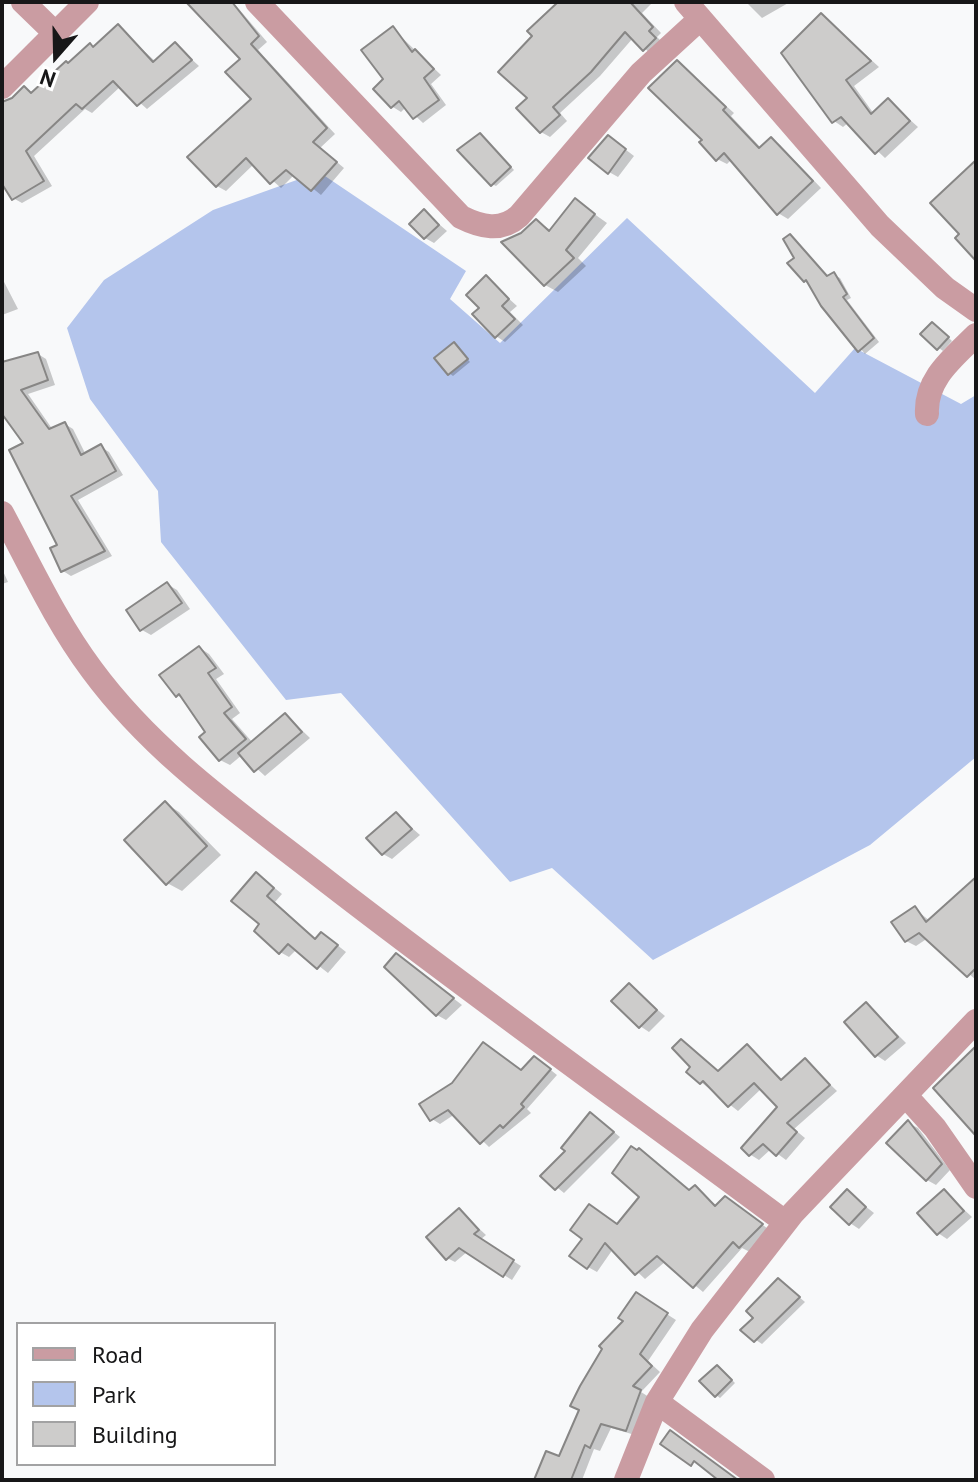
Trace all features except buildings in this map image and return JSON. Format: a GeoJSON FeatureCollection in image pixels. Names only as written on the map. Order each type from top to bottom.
{"type":"FeatureCollection","features":[{"type":"Feature","properties":{"kind":"street"},"geometry":{"type":"LineString","coordinates":[[23,2],[57,35]]}},
{"type":"Feature","properties":{"kind":"street"},"geometry":{"type":"LineString","coordinates":[[2,87],[87,2]]}},
{"type":"Feature","properties":{"kind":"street"},"geometry":{"type":"LineString","coordinates":[[257,2],[461,217],[482,226],[510,224],[519,216],[693,10],[880,226],[945,288],[976,310]]}},
{"type":"Feature","properties":{"kind":"street"},"geometry":{"type":"LineString","coordinates":[[927,414],[928,392],[942,368],[976,335]]}},
{"type":"Feature","properties":{"kind":"street"},"geometry":{"type":"LineString","coordinates":[[2,513],[61,623],[91,669],[153,741],[230,807],[424,956],[785,1222]]}},
{"type":"Feature","properties":{"kind":"street"},"geometry":{"type":"LineString","coordinates":[[626,1480],[657,1402],[702,1330],[785,1222],[846,1154],[907,1097],[976,1021]]}},
{"type":"Feature","properties":{"kind":"street"},"geometry":{"type":"LineString","coordinates":[[907,1097],[935,1128],[976,1187]]}},
{"type":"Feature","properties":{"kind":"street"},"geometry":{"type":"LineString","coordinates":[[657,1402],[763,1480]]}},
{"type":"Feature","properties":{"kind":"green space"},"geometry":{"type":"Polygon","coordinates":[[[319,172],[466,271],[450,299],[500,343],[627,218],[815,393],[855,348],[961,404],[976,395],[976,757],[870,845],[653,960],[552,868],[510,882],[341,693],[286,700],[161,542],[158,491],[90,399],[67,328],[104,280],[213,210],[319,172]]]}}]}
